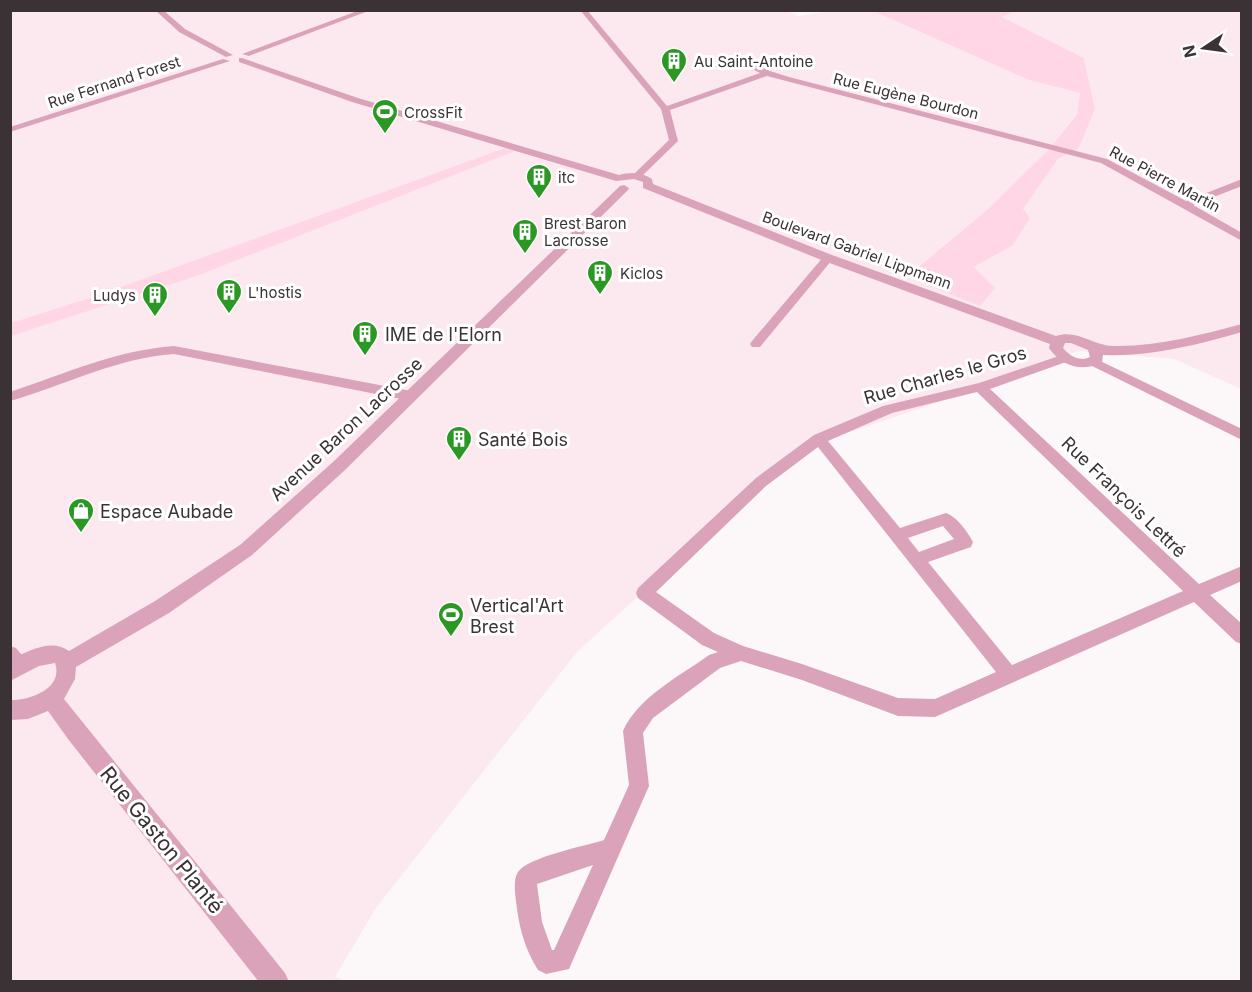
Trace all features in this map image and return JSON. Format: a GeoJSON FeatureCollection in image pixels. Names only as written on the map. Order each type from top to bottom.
{"type":"FeatureCollection","features":[{"type":"Feature","properties":{"kind":"street"},"geometry":{"type":"LineString","coordinates":[[158,10],[172,24],[195,40],[228,58],[244,57],[368,10]]}},
{"type":"Feature","properties":{"kind":"street"},"geometry":{"type":"LineString","coordinates":[[583,10],[665,109],[674,141],[638,175]]}},
{"type":"Feature","properties":{"kind":"street"},"geometry":{"type":"LineString","coordinates":[[244,57],[356,100],[637,189],[647,186],[648,181],[638,175],[629,175],[622,184]]}},
{"type":"Feature","properties":{"kind":"street","name":"Rue Fernand Forest"},"geometry":{"type":"LineString","coordinates":[[10,130],[228,58]]}},
{"type":"Feature","properties":{"kind":"street","name":"Rue Eugène Bourdon"},"geometry":{"type":"LineString","coordinates":[[737,58],[767,73],[1071,152]]}},
{"type":"Feature","properties":{"kind":"street"},"geometry":{"type":"LineString","coordinates":[[665,109],[767,73]]}},
{"type":"Feature","properties":{"kind":"street","name":"Rue Pierre Martin"},"geometry":{"type":"LineString","coordinates":[[1071,152],[1104,161],[1242,238]]}},
{"type":"Feature","properties":{"kind":"street"},"geometry":{"type":"LineString","coordinates":[[1184,205],[1242,182]]}},
{"type":"Feature","properties":{"kind":"street","name":"Avenue Baron Lacrosse"},"geometry":{"type":"LineString","coordinates":[[66,663],[162,607],[246,550],[339,466],[411,396],[622,184]]}},
{"type":"Feature","properties":{"kind":"street","name":"Boulevard Gabriel Lippmann"},"geometry":{"type":"LineString","coordinates":[[647,186],[828,258],[1058,342],[1073,339],[1086,343],[1095,356]]}},
{"type":"Feature","properties":{"kind":"street"},"geometry":{"type":"LineString","coordinates":[[756,344],[828,258]]}},
{"type":"Feature","properties":{"kind":"street"},"geometry":{"type":"LineString","coordinates":[[1058,342],[1056,348],[1065,358],[1084,364],[1095,356],[1149,349],[1242,328]]}},
{"type":"Feature","properties":{"kind":"street"},"geometry":{"type":"LineString","coordinates":[[10,397],[128,358],[166,350],[190,352],[411,396]]}},
{"type":"Feature","properties":{"kind":"street"},"geometry":{"type":"LineString","coordinates":[[1095,356],[1242,435]]}},
{"type":"Feature","properties":{"kind":"street","name":"Rue Charles le Gros"},"geometry":{"type":"LineString","coordinates":[[741,653],[708,639],[644,593],[761,482],[819,439],[888,409],[1026,374],[1065,358]]}},
{"type":"Feature","properties":{"kind":"street","name":"Rue François Lettré"},"geometry":{"type":"LineString","coordinates":[[980,387],[1242,636]]}},
{"type":"Feature","properties":{"kind":"street"},"geometry":{"type":"LineString","coordinates":[[819,439],[895,536],[1010,675]]}},
{"type":"Feature","properties":{"kind":"street"},"geometry":{"type":"LineString","coordinates":[[895,536],[946,519],[965,542],[915,560]]}},
{"type":"Feature","properties":{"kind":"street"},"geometry":{"type":"LineString","coordinates":[[609,849],[535,872],[526,879],[533,934],[538,951],[546,962],[561,961],[639,786],[633,730],[646,712],[715,661],[741,653],[802,672],[898,707],[935,708],[1242,573]]}},
{"type":"Feature","properties":{"kind":"street"},"geometry":{"type":"LineString","coordinates":[[10,710],[32,708],[50,697],[65,679],[66,663],[61,657],[53,654],[14,664]]}},
{"type":"Feature","properties":{"kind":"street","name":"Rue Gaston Planté"},"geometry":{"type":"LineString","coordinates":[[50,697],[82,741],[276,981]]}},
{"type":"Feature","properties":{"kind":"shaded area"},"geometry":{"type":"Polygon","coordinates":[[[785,10],[798,16],[832,11],[873,11],[1029,80],[1080,93],[1077,113],[1050,148],[992,206],[906,276],[980,306],[974,267],[1012,246],[1022,209],[1058,159],[1078,149],[1095,109],[1084,58],[1002,17],[1015,10],[1241,11],[1241,389],[1174,359],[1078,351],[965,393],[821,442],[746,494],[683,556],[578,651],[376,908],[335,977],[346,981],[11,981],[10,11],[785,10]]]}},
{"type":"Feature","properties":{"kind":"shaded area"},"geometry":{"type":"Polygon","coordinates":[[[873,11],[1015,11],[1002,17],[1084,58],[1095,109],[1083,138],[1078,149],[1058,159],[1023,209],[1030,218],[1012,246],[974,267],[995,288],[980,306],[906,277],[988,209],[1050,148],[1077,114],[1080,93],[1029,80],[873,11]]]}},
{"type":"Feature","properties":{"kind":"shaded area"},"geometry":{"type":"Polygon","coordinates":[[[505,148],[515,151],[199,275],[11,336],[11,323],[99,295],[505,148]]]}},
{"type":"Feature","properties":{"kind":"place","name":"Au Saint-Antoine"},"geometry":{"type":"Point","coordinates":[674,84]}},
{"type":"Feature","properties":{"kind":"place","name":"CrossFit"},"geometry":{"type":"Point","coordinates":[385,135]}},
{"type":"Feature","properties":{"kind":"place","name":"itc"},"geometry":{"type":"Point","coordinates":[539,200]}},
{"type":"Feature","properties":{"kind":"place","name":"Brest Baron Lacrosse"},"geometry":{"type":"Point","coordinates":[525,255]}},
{"type":"Feature","properties":{"kind":"place","name":"Kiclos"},"geometry":{"type":"Point","coordinates":[600,296]}},
{"type":"Feature","properties":{"kind":"place","name":"L'hostis"},"geometry":{"type":"Point","coordinates":[229,315]}},
{"type":"Feature","properties":{"kind":"place","name":"Ludys"},"geometry":{"type":"Point","coordinates":[155,318]}},
{"type":"Feature","properties":{"kind":"place","name":"IME de l'Elorn"},"geometry":{"type":"Point","coordinates":[365,357]}},
{"type":"Feature","properties":{"kind":"place","name":"Santé Bois"},"geometry":{"type":"Point","coordinates":[459,462]}},
{"type":"Feature","properties":{"kind":"place","name":"Espace Aubade"},"geometry":{"type":"Point","coordinates":[81,534]}},
{"type":"Feature","properties":{"kind":"place","name":"Vertical'Art Brest"},"geometry":{"type":"Point","coordinates":[451,638]}}]}
